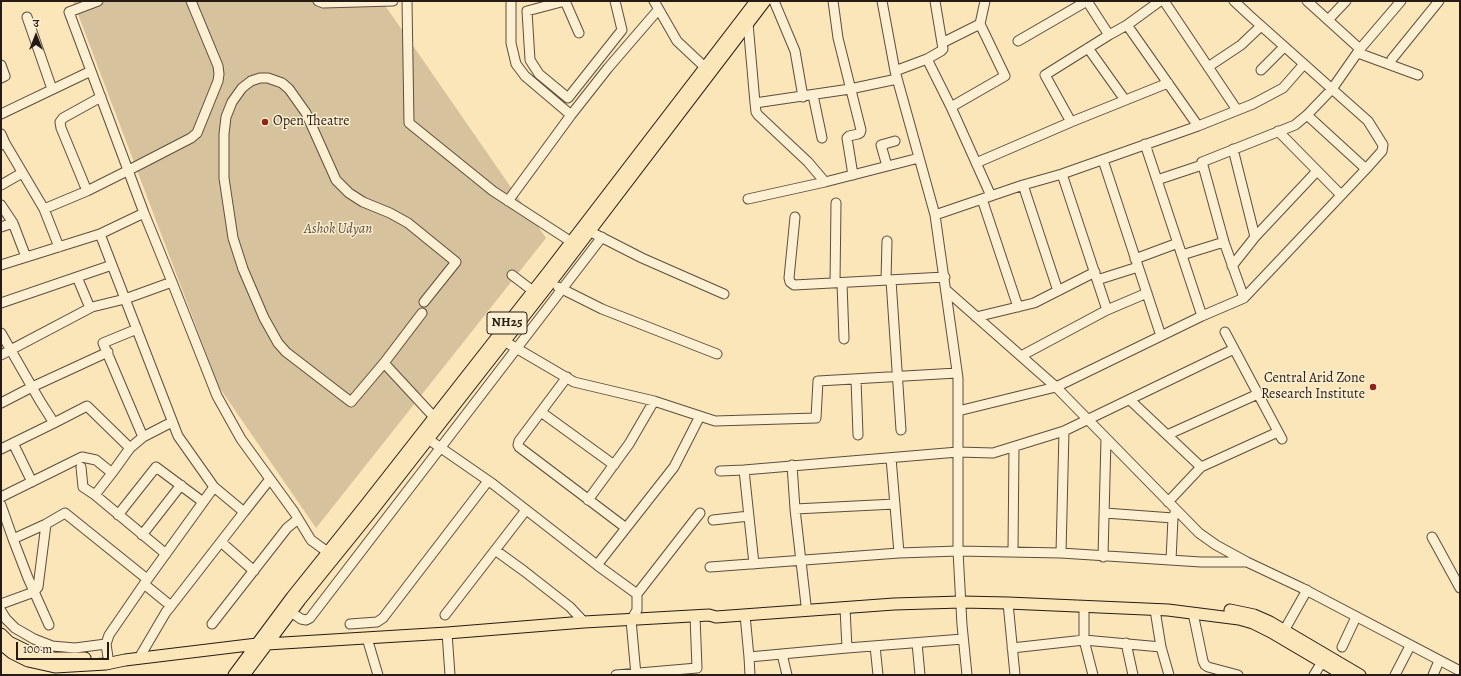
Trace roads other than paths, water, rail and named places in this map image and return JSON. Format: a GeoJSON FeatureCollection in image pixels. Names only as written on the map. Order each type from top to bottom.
{"type":"FeatureCollection","features":[{"type":"Feature","properties":{"kind":"main road","name":"NH25"},"geometry":{"type":"LineString","coordinates":[[244,675],[292,597],[332,555],[428,439],[589,231],[708,70],[756,1]]}},
{"type":"Feature","properties":{"kind":"main road","name":"NH25"},"geometry":{"type":"LineString","coordinates":[[234,675],[291,612],[434,417],[533,291],[570,241],[765,1]]}},
{"type":"Feature","properties":{"kind":"main road"},"geometry":{"type":"LineString","coordinates":[[702,615],[715,611],[894,598],[1166,604],[1218,608],[1254,615],[1285,630],[1360,675]]}},
{"type":"Feature","properties":{"kind":"main road"},"geometry":{"type":"LineString","coordinates":[[1,634],[9,642],[36,655],[48,658],[125,660],[262,644],[447,633],[584,622],[702,615],[716,617],[961,599],[1008,603],[1156,610],[1223,616],[1253,623],[1287,641],[1344,675]]}},
{"type":"Feature","properties":{"kind":"main road"},"geometry":{"type":"LineString","coordinates":[[1,644],[12,653],[28,661],[55,667],[108,660]]}},
{"type":"Feature","properties":{"kind":"street"},"geometry":{"type":"LineString","coordinates":[[98,1],[69,12],[144,213],[217,396],[241,439],[298,519],[311,540],[332,555]]}},
{"type":"Feature","properties":{"kind":"street"},"geometry":{"type":"LineString","coordinates":[[44,209],[128,170],[191,138],[197,133],[218,81],[219,74],[218,66],[191,1]]}},
{"type":"Feature","properties":{"kind":"street"},"geometry":{"type":"LineString","coordinates":[[318,1],[323,3],[393,1]]}},
{"type":"Feature","properties":{"kind":"street"},"geometry":{"type":"LineString","coordinates":[[407,1],[409,123],[492,191],[570,241]]}},
{"type":"Feature","properties":{"kind":"street"},"geometry":{"type":"LineString","coordinates":[[511,1],[511,43],[516,64],[525,76],[571,115]]}},
{"type":"Feature","properties":{"kind":"street"},"geometry":{"type":"LineString","coordinates":[[579,32],[565,1],[527,11],[530,60],[539,74],[568,98],[622,30],[615,1]]}},
{"type":"Feature","properties":{"kind":"street"},"geometry":{"type":"LineString","coordinates":[[774,1],[795,51],[803,97]]}},
{"type":"Feature","properties":{"kind":"street"},"geometry":{"type":"LineString","coordinates":[[833,1],[838,38],[861,130],[860,133],[847,138],[853,175]]}},
{"type":"Feature","properties":{"kind":"street"},"geometry":{"type":"LineString","coordinates":[[882,1],[896,75],[935,215],[945,277],[957,373],[958,551],[963,639],[967,675]]}},
{"type":"Feature","properties":{"kind":"street"},"geometry":{"type":"LineString","coordinates":[[755,103],[850,89],[896,75],[942,51],[943,48],[936,1]]}},
{"type":"Feature","properties":{"kind":"street"},"geometry":{"type":"LineString","coordinates":[[951,107],[1005,76],[980,24],[985,1]]}},
{"type":"Feature","properties":{"kind":"street"},"geometry":{"type":"LineString","coordinates":[[1018,41],[1087,1],[1109,35]]}},
{"type":"Feature","properties":{"kind":"street"},"geometry":{"type":"LineString","coordinates":[[1071,122],[1045,75],[1127,25],[1160,1]]}},
{"type":"Feature","properties":{"kind":"street"},"geometry":{"type":"LineString","coordinates":[[1164,1],[1237,110]]}},
{"type":"Feature","properties":{"kind":"street"},"geometry":{"type":"LineString","coordinates":[[958,411],[1056,387],[1202,316],[1244,298],[1382,152],[1382,142],[1368,121],[1234,1]]}},
{"type":"Feature","properties":{"kind":"street"},"geometry":{"type":"LineString","coordinates":[[1307,1],[1359,51],[1418,76]]}},
{"type":"Feature","properties":{"kind":"street"},"geometry":{"type":"LineString","coordinates":[[1328,20],[1346,1]]}},
{"type":"Feature","properties":{"kind":"street"},"geometry":{"type":"LineString","coordinates":[[1157,180],[1202,164],[1202,162],[1233,149],[1295,125],[1332,89],[1359,51],[1401,1]]}},
{"type":"Feature","properties":{"kind":"street"},"geometry":{"type":"LineString","coordinates":[[1392,59],[1440,1]]}},
{"type":"Feature","properties":{"kind":"street"},"geometry":{"type":"LineString","coordinates":[[508,200],[571,115],[656,5],[677,41],[708,70]]}},
{"type":"Feature","properties":{"kind":"street"},"geometry":{"type":"LineString","coordinates":[[27,17],[52,89]]}},
{"type":"Feature","properties":{"kind":"street"},"geometry":{"type":"LineString","coordinates":[[748,23],[756,112],[808,162],[825,182]]}},
{"type":"Feature","properties":{"kind":"street"},"geometry":{"type":"LineString","coordinates":[[942,43],[980,24]]}},
{"type":"Feature","properties":{"kind":"street"},"geometry":{"type":"LineString","coordinates":[[1127,25],[1198,126]]}},
{"type":"Feature","properties":{"kind":"street"},"geometry":{"type":"LineString","coordinates":[[1208,67],[1241,44],[1261,26]]}},
{"type":"Feature","properties":{"kind":"street"},"geometry":{"type":"LineString","coordinates":[[1261,70],[1284,47]]}},
{"type":"Feature","properties":{"kind":"street"},"geometry":{"type":"LineString","coordinates":[[1088,48],[1126,100]]}},
{"type":"Feature","properties":{"kind":"street"},"geometry":{"type":"LineString","coordinates":[[927,59],[951,107],[991,196]]}},
{"type":"Feature","properties":{"kind":"street"},"geometry":{"type":"LineString","coordinates":[[935,215],[1103,160],[1198,126],[1252,104],[1283,88],[1304,64]]}},
{"type":"Feature","properties":{"kind":"street"},"geometry":{"type":"LineString","coordinates":[[1,66],[5,76],[1,78]]}},
{"type":"Feature","properties":{"kind":"street"},"geometry":{"type":"LineString","coordinates":[[1,114],[91,71]]}},
{"type":"Feature","properties":{"kind":"street"},"geometry":{"type":"LineString","coordinates":[[422,313],[384,363],[351,402],[286,352],[278,343],[264,318],[243,270],[233,238],[224,178],[224,134],[226,117],[232,102],[242,88],[251,81],[260,78],[268,78],[282,83],[289,88],[306,113],[336,180],[349,193],[363,202],[390,212],[408,223],[456,262],[424,302]]}},
{"type":"Feature","properties":{"kind":"street"},"geometry":{"type":"LineString","coordinates":[[976,163],[1071,122],[1168,83]]}},
{"type":"Feature","properties":{"kind":"street"},"geometry":{"type":"LineString","coordinates":[[813,95],[822,138]]}},
{"type":"Feature","properties":{"kind":"street"},"geometry":{"type":"LineString","coordinates":[[87,190],[61,128],[60,122],[62,118],[101,97]]}},
{"type":"Feature","properties":{"kind":"street"},"geometry":{"type":"LineString","coordinates":[[1306,115],[1366,169]]}},
{"type":"Feature","properties":{"kind":"street"},"geometry":{"type":"LineString","coordinates":[[1278,131],[1341,194]]}},
{"type":"Feature","properties":{"kind":"street"},"geometry":{"type":"LineString","coordinates":[[1,134],[3,144],[44,209],[59,247]]}},
{"type":"Feature","properties":{"kind":"street"},"geometry":{"type":"LineString","coordinates":[[887,166],[881,145],[895,141]]}},
{"type":"Feature","properties":{"kind":"street"},"geometry":{"type":"LineString","coordinates":[[1145,144],[1202,316]]}},
{"type":"Feature","properties":{"kind":"street"},"geometry":{"type":"LineString","coordinates":[[1233,149],[1254,238]]}},
{"type":"Feature","properties":{"kind":"street"},"geometry":{"type":"LineString","coordinates":[[748,199],[825,182],[919,158]]}},
{"type":"Feature","properties":{"kind":"street"},"geometry":{"type":"LineString","coordinates":[[1103,160],[1161,336]]}},
{"type":"Feature","properties":{"kind":"street"},"geometry":{"type":"LineString","coordinates":[[1202,164],[1224,242],[1244,298]]}},
{"type":"Feature","properties":{"kind":"street"},"geometry":{"type":"LineString","coordinates":[[1232,266],[1254,238],[1318,171]]}},
{"type":"Feature","properties":{"kind":"street"},"geometry":{"type":"LineString","coordinates":[[1,185],[22,173]]}},
{"type":"Feature","properties":{"kind":"street"},"geometry":{"type":"LineString","coordinates":[[1062,174],[1107,310]]}},
{"type":"Feature","properties":{"kind":"street"},"geometry":{"type":"LineString","coordinates":[[1023,185],[1058,291]]}},
{"type":"Feature","properties":{"kind":"street"},"geometry":{"type":"LineString","coordinates":[[982,199],[1018,307]]}},
{"type":"Feature","properties":{"kind":"street"},"geometry":{"type":"LineString","coordinates":[[836,203],[838,283],[844,338]]}},
{"type":"Feature","properties":{"kind":"street"},"geometry":{"type":"LineString","coordinates":[[1,204],[13,223],[26,257]]}},
{"type":"Feature","properties":{"kind":"street"},"geometry":{"type":"LineString","coordinates":[[1,265],[100,234],[144,213]]}},
{"type":"Feature","properties":{"kind":"street"},"geometry":{"type":"LineString","coordinates":[[795,217],[789,278],[790,282],[794,285],[945,277]]}},
{"type":"Feature","properties":{"kind":"street"},"geometry":{"type":"LineString","coordinates":[[1,227],[13,223]]}},
{"type":"Feature","properties":{"kind":"street"},"geometry":{"type":"LineString","coordinates":[[589,231],[642,258],[724,294]]}},
{"type":"Feature","properties":{"kind":"street"},"geometry":{"type":"LineString","coordinates":[[100,234],[178,436],[214,487],[244,512]]}},
{"type":"Feature","properties":{"kind":"street"},"geometry":{"type":"LineString","coordinates":[[291,612],[301,619],[306,620],[310,618],[602,237]]}},
{"type":"Feature","properties":{"kind":"street"},"geometry":{"type":"LineString","coordinates":[[887,241],[901,430]]}},
{"type":"Feature","properties":{"kind":"street"},"geometry":{"type":"LineString","coordinates":[[1182,255],[1224,242]]}},
{"type":"Feature","properties":{"kind":"street"},"geometry":{"type":"LineString","coordinates":[[976,317],[1034,303],[1058,291],[1096,276],[1137,263],[1178,244]]}},
{"type":"Feature","properties":{"kind":"street"},"geometry":{"type":"LineString","coordinates":[[1,303],[112,265]]}},
{"type":"Feature","properties":{"kind":"street"},"geometry":{"type":"LineString","coordinates":[[512,275],[533,291]]}},
{"type":"Feature","properties":{"kind":"street"},"geometry":{"type":"LineString","coordinates":[[77,277],[90,308]]}},
{"type":"Feature","properties":{"kind":"street"},"geometry":{"type":"LineString","coordinates":[[1,355],[90,308],[125,299],[172,282]]}},
{"type":"Feature","properties":{"kind":"street"},"geometry":{"type":"LineString","coordinates":[[549,283],[602,309],[717,354]]}},
{"type":"Feature","properties":{"kind":"street"},"geometry":{"type":"LineString","coordinates":[[946,290],[1056,387],[1168,502],[1175,514],[1199,533],[1216,545],[1247,562],[1307,590],[1410,646],[1460,671]]}},
{"type":"Feature","properties":{"kind":"street"},"geometry":{"type":"LineString","coordinates":[[1021,356],[1107,310],[1147,293]]}},
{"type":"Feature","properties":{"kind":"street"},"geometry":{"type":"LineString","coordinates":[[137,329],[104,342],[143,437]]}},
{"type":"Feature","properties":{"kind":"street"},"geometry":{"type":"LineString","coordinates":[[1168,502],[1201,467],[1280,436],[1225,332]]}},
{"type":"Feature","properties":{"kind":"street"},"geometry":{"type":"LineString","coordinates":[[1,333],[54,423]]}},
{"type":"Feature","properties":{"kind":"street"},"geometry":{"type":"LineString","coordinates":[[504,341],[574,382],[654,401],[715,421],[816,418],[818,381],[957,373]]}},
{"type":"Feature","properties":{"kind":"street"},"geometry":{"type":"LineString","coordinates":[[720,471],[958,452],[993,453],[1064,431],[1234,350]]}},
{"type":"Feature","properties":{"kind":"street"},"geometry":{"type":"LineString","coordinates":[[1,403],[108,352]]}},
{"type":"Feature","properties":{"kind":"street"},"geometry":{"type":"LineString","coordinates":[[384,363],[434,417]]}},
{"type":"Feature","properties":{"kind":"street"},"geometry":{"type":"LineString","coordinates":[[567,377],[519,441],[519,447],[626,528]]}},
{"type":"Feature","properties":{"kind":"street"},"geometry":{"type":"LineString","coordinates":[[856,379],[858,435]]}},
{"type":"Feature","properties":{"kind":"street"},"geometry":{"type":"LineString","coordinates":[[1167,435],[1258,394]]}},
{"type":"Feature","properties":{"kind":"street"},"geometry":{"type":"LineString","coordinates":[[1130,400],[1201,467]]}},
{"type":"Feature","properties":{"kind":"street"},"geometry":{"type":"LineString","coordinates":[[588,500],[629,444],[654,401]]}},
{"type":"Feature","properties":{"kind":"street"},"geometry":{"type":"LineString","coordinates":[[1,449],[87,406],[130,448]]}},
{"type":"Feature","properties":{"kind":"street"},"geometry":{"type":"LineString","coordinates":[[541,412],[614,465]]}},
{"type":"Feature","properties":{"kind":"street"},"geometry":{"type":"LineString","coordinates":[[597,565],[674,467],[700,416]]}},
{"type":"Feature","properties":{"kind":"street"},"geometry":{"type":"LineString","coordinates":[[95,495],[130,448],[143,437],[172,422]]}},
{"type":"Feature","properties":{"kind":"street"},"geometry":{"type":"LineString","coordinates":[[1061,553],[1064,431]]}},
{"type":"Feature","properties":{"kind":"street"},"geometry":{"type":"LineString","coordinates":[[1103,556],[1106,438]]}},
{"type":"Feature","properties":{"kind":"street"},"geometry":{"type":"LineString","coordinates":[[428,439],[488,480],[597,565],[637,594]]}},
{"type":"Feature","properties":{"kind":"street"},"geometry":{"type":"LineString","coordinates":[[13,443],[32,482]]}},
{"type":"Feature","properties":{"kind":"street"},"geometry":{"type":"LineString","coordinates":[[1013,551],[1014,447]]}},
{"type":"Feature","properties":{"kind":"street"},"geometry":{"type":"LineString","coordinates":[[1,497],[82,457],[96,460],[112,473]]}},
{"type":"Feature","properties":{"kind":"street"},"geometry":{"type":"LineString","coordinates":[[891,458],[899,553]]}},
{"type":"Feature","properties":{"kind":"street"},"geometry":{"type":"LineString","coordinates":[[792,465],[795,510],[806,605]]}},
{"type":"Feature","properties":{"kind":"street"},"geometry":{"type":"LineString","coordinates":[[81,467],[83,487],[95,495],[166,554]]}},
{"type":"Feature","properties":{"kind":"street"},"geometry":{"type":"LineString","coordinates":[[118,515],[156,467],[203,502]]}},
{"type":"Feature","properties":{"kind":"street"},"geometry":{"type":"LineString","coordinates":[[744,470],[754,564]]}},
{"type":"Feature","properties":{"kind":"street"},"geometry":{"type":"LineString","coordinates":[[139,658],[166,612],[270,479]]}},
{"type":"Feature","properties":{"kind":"street"},"geometry":{"type":"LineString","coordinates":[[350,624],[377,622],[383,618],[488,480]]}},
{"type":"Feature","properties":{"kind":"street"},"geometry":{"type":"LineString","coordinates":[[142,535],[181,485]]}},
{"type":"Feature","properties":{"kind":"street"},"geometry":{"type":"LineString","coordinates":[[108,660],[106,644],[109,635],[145,582],[214,487]]}},
{"type":"Feature","properties":{"kind":"street"},"geometry":{"type":"LineString","coordinates":[[795,510],[895,504]]}},
{"type":"Feature","properties":{"kind":"street"},"geometry":{"type":"LineString","coordinates":[[1,505],[28,578],[49,625]]}},
{"type":"Feature","properties":{"kind":"street"},"geometry":{"type":"LineString","coordinates":[[445,615],[526,510]]}},
{"type":"Feature","properties":{"kind":"street"},"geometry":{"type":"LineString","coordinates":[[13,539],[46,524],[65,513],[171,606]]}},
{"type":"Feature","properties":{"kind":"street"},"geometry":{"type":"LineString","coordinates":[[1104,513],[1175,514]]}},
{"type":"Feature","properties":{"kind":"street"},"geometry":{"type":"LineString","coordinates":[[636,674],[631,620],[638,610],[637,594],[700,514]]}},
{"type":"Feature","properties":{"kind":"street"},"geometry":{"type":"LineString","coordinates":[[1170,560],[1175,514]]}},
{"type":"Feature","properties":{"kind":"street"},"geometry":{"type":"LineString","coordinates":[[713,520],[749,516]]}},
{"type":"Feature","properties":{"kind":"street"},"geometry":{"type":"LineString","coordinates":[[212,624],[287,528],[298,519]]}},
{"type":"Feature","properties":{"kind":"street"},"geometry":{"type":"LineString","coordinates":[[1,604],[34,592],[38,587],[46,524]]}},
{"type":"Feature","properties":{"kind":"street"},"geometry":{"type":"LineString","coordinates":[[1432,537],[1460,588]]}},
{"type":"Feature","properties":{"kind":"street"},"geometry":{"type":"LineString","coordinates":[[221,542],[254,571]]}},
{"type":"Feature","properties":{"kind":"street"},"geometry":{"type":"LineString","coordinates":[[495,550],[570,607],[584,622]]}},
{"type":"Feature","properties":{"kind":"street"},"geometry":{"type":"LineString","coordinates":[[710,567],[899,553],[958,551],[1013,551],[1201,562],[1247,562]]}},
{"type":"Feature","properties":{"kind":"street"},"geometry":{"type":"LineString","coordinates":[[1285,630],[1307,590]]}},
{"type":"Feature","properties":{"kind":"street"},"geometry":{"type":"LineString","coordinates":[[1008,603],[1014,675]]}},
{"type":"Feature","properties":{"kind":"street"},"geometry":{"type":"LineString","coordinates":[[1084,606],[1084,640],[1093,675]]}},
{"type":"Feature","properties":{"kind":"street"},"geometry":{"type":"LineString","coordinates":[[845,608],[847,648]]}},
{"type":"Feature","properties":{"kind":"street"},"geometry":{"type":"LineString","coordinates":[[1,610],[6,619],[15,628],[34,639],[52,646],[75,648],[106,644]]}},
{"type":"Feature","properties":{"kind":"street"},"geometry":{"type":"LineString","coordinates":[[1156,610],[1161,647],[1169,675]]}},
{"type":"Feature","properties":{"kind":"street"},"geometry":{"type":"LineString","coordinates":[[1193,613],[1205,665],[1238,675]]}},
{"type":"Feature","properties":{"kind":"street"},"geometry":{"type":"LineString","coordinates":[[616,675],[697,672],[702,615]]}},
{"type":"Feature","properties":{"kind":"street"},"geometry":{"type":"LineString","coordinates":[[745,615],[750,675]]}},
{"type":"Feature","properties":{"kind":"street"},"geometry":{"type":"LineString","coordinates":[[1342,647],[1356,617]]}},
{"type":"Feature","properties":{"kind":"street"},"geometry":{"type":"LineString","coordinates":[[447,633],[450,675]]}},
{"type":"Feature","properties":{"kind":"street"},"geometry":{"type":"LineString","coordinates":[[367,638],[378,675]]}},
{"type":"Feature","properties":{"kind":"street"},"geometry":{"type":"LineString","coordinates":[[749,657],[963,639]]}},
{"type":"Feature","properties":{"kind":"street"},"geometry":{"type":"LineString","coordinates":[[1012,648],[1084,640],[1161,647]]}},
{"type":"Feature","properties":{"kind":"street"},"geometry":{"type":"LineString","coordinates":[[917,642],[920,675]]}},
{"type":"Feature","properties":{"kind":"street"},"geometry":{"type":"LineString","coordinates":[[1126,643],[1132,675]]}},
{"type":"Feature","properties":{"kind":"street"},"geometry":{"type":"LineString","coordinates":[[875,646],[878,675]]}},
{"type":"Feature","properties":{"kind":"street"},"geometry":{"type":"LineString","coordinates":[[1395,675],[1410,646]]}},
{"type":"Feature","properties":{"kind":"street"},"geometry":{"type":"LineString","coordinates":[[782,654],[787,675]]}},
{"type":"Feature","properties":{"kind":"street"},"geometry":{"type":"LineString","coordinates":[[1433,675],[1439,661]]}},
{"type":"Feature","properties":{"kind":"street"},"geometry":{"type":"LineString","coordinates":[[1316,674],[1322,662]]}},
{"type":"Feature","properties":{"kind":"place","name":"Open Theatre"},"geometry":{"type":"Point","coordinates":[265,122]}},
{"type":"Feature","properties":{"kind":"place","name":"Central Arid Zone Research Institute"},"geometry":{"type":"Point","coordinates":[1373,387]}},
{"type":"Feature","properties":{"kind":"park label","name":"Ashok Udyan"},"geometry":{"type":"Point","coordinates":[338,230]}}]}
